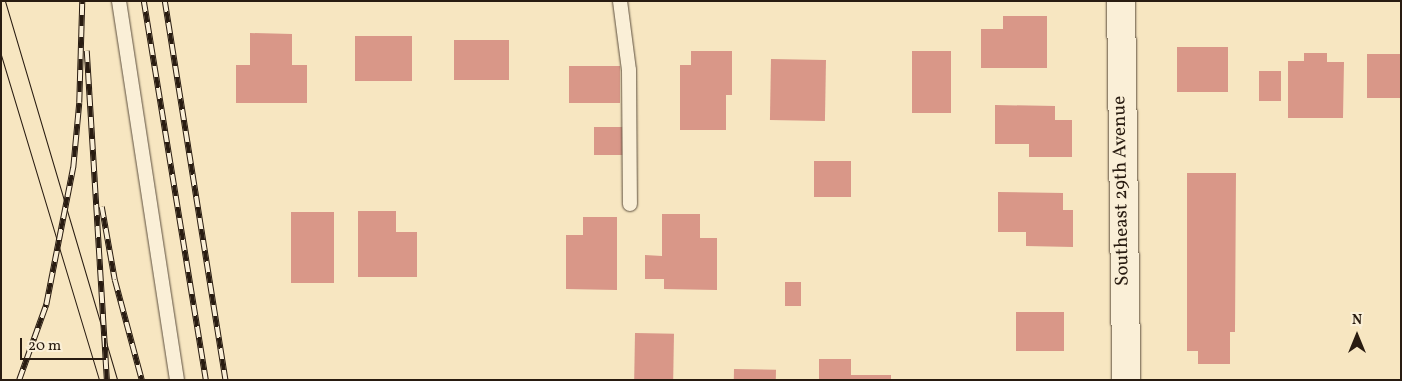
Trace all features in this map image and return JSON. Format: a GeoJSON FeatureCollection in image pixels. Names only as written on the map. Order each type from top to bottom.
{"type":"FeatureCollection","features":[{"type":"Feature","properties":{"kind":"street","name":"Southeast 29th Avenue"},"geometry":{"type":"LineString","coordinates":[[1121,1],[1126,380]]}},
{"type":"Feature","properties":{"kind":"lane"},"geometry":{"type":"LineString","coordinates":[[119,1],[177,380]]}},
{"type":"Feature","properties":{"kind":"lane"},"geometry":{"type":"LineString","coordinates":[[620,1],[629,70],[630,204]]}},
{"type":"Feature","properties":{"kind":"building"},"geometry":{"type":"Polygon","coordinates":[[[1003,16],[1047,16],[1047,68],[981,68],[981,29],[1003,29],[1003,16]]]}},
{"type":"Feature","properties":{"kind":"building"},"geometry":{"type":"Polygon","coordinates":[[[250,33],[292,34],[292,65],[307,65],[307,103],[236,103],[236,65],[250,65],[250,33]]]}},
{"type":"Feature","properties":{"kind":"building"},"geometry":{"type":"Polygon","coordinates":[[[355,36],[412,36],[412,81],[355,81],[355,36]]]}},
{"type":"Feature","properties":{"kind":"building"},"geometry":{"type":"Polygon","coordinates":[[[454,40],[509,40],[509,80],[454,80],[454,40]]]}},
{"type":"Feature","properties":{"kind":"building"},"geometry":{"type":"Polygon","coordinates":[[[1177,47],[1228,47],[1228,92],[1177,92],[1177,47]]]}},
{"type":"Feature","properties":{"kind":"building"},"geometry":{"type":"Polygon","coordinates":[[[691,51],[732,51],[732,95],[726,95],[726,130],[680,130],[680,65],[691,65],[691,51]]]}},
{"type":"Feature","properties":{"kind":"building"},"geometry":{"type":"Polygon","coordinates":[[[912,51],[951,51],[951,113],[912,113],[912,51]]]}},
{"type":"Feature","properties":{"kind":"building"},"geometry":{"type":"Polygon","coordinates":[[[1304,53],[1327,53],[1327,62],[1344,62],[1343,118],[1288,118],[1288,61],[1304,61],[1304,53]]]}},
{"type":"Feature","properties":{"kind":"building"},"geometry":{"type":"Polygon","coordinates":[[[1367,54],[1401,54],[1401,98],[1367,98],[1367,54]]]}},
{"type":"Feature","properties":{"kind":"building"},"geometry":{"type":"Polygon","coordinates":[[[771,59],[826,60],[825,121],[770,120],[771,59]]]}},
{"type":"Feature","properties":{"kind":"building"},"geometry":{"type":"Polygon","coordinates":[[[569,66],[620,66],[620,103],[569,103],[569,66]]]}},
{"type":"Feature","properties":{"kind":"building"},"geometry":{"type":"Polygon","coordinates":[[[1259,71],[1281,71],[1281,101],[1259,101],[1259,71]]]}},
{"type":"Feature","properties":{"kind":"building"},"geometry":{"type":"Polygon","coordinates":[[[995,105],[1055,106],[1055,120],[1072,120],[1072,157],[1029,157],[1029,144],[995,144],[995,105]]]}},
{"type":"Feature","properties":{"kind":"building"},"geometry":{"type":"Polygon","coordinates":[[[594,127],[623,127],[623,155],[594,155],[594,127]]]}},
{"type":"Feature","properties":{"kind":"building"},"geometry":{"type":"Polygon","coordinates":[[[814,161],[851,161],[851,197],[814,197],[814,161]]]}},
{"type":"Feature","properties":{"kind":"building"},"geometry":{"type":"Polygon","coordinates":[[[1187,173],[1236,173],[1235,332],[1230,332],[1230,364],[1198,364],[1198,351],[1187,351],[1187,173]]]}},
{"type":"Feature","properties":{"kind":"building"},"geometry":{"type":"Polygon","coordinates":[[[998,192],[1063,193],[1063,210],[1073,210],[1073,247],[1026,246],[1026,232],[998,232],[998,192]]]}},
{"type":"Feature","properties":{"kind":"building"},"geometry":{"type":"Polygon","coordinates":[[[358,211],[396,211],[396,232],[417,232],[417,277],[358,277],[358,211]]]}},
{"type":"Feature","properties":{"kind":"building"},"geometry":{"type":"Polygon","coordinates":[[[291,212],[334,212],[334,283],[291,283],[291,212]]]}},
{"type":"Feature","properties":{"kind":"building"},"geometry":{"type":"Polygon","coordinates":[[[662,214],[700,214],[700,238],[717,238],[717,290],[664,289],[664,279],[645,279],[645,255],[662,256],[662,214]]]}},
{"type":"Feature","properties":{"kind":"building"},"geometry":{"type":"Polygon","coordinates":[[[583,217],[617,217],[617,290],[566,289],[566,235],[583,235],[583,217]]]}},
{"type":"Feature","properties":{"kind":"building"},"geometry":{"type":"Polygon","coordinates":[[[785,282],[801,282],[801,306],[785,306],[785,282]]]}},
{"type":"Feature","properties":{"kind":"building"},"geometry":{"type":"Polygon","coordinates":[[[1016,312],[1064,312],[1064,351],[1016,351],[1016,312]]]}},
{"type":"Feature","properties":{"kind":"building"},"geometry":{"type":"Polygon","coordinates":[[[635,333],[674,334],[673,380],[634,380],[635,333]]]}},
{"type":"Feature","properties":{"kind":"building"},"geometry":{"type":"Polygon","coordinates":[[[819,359],[851,359],[851,375],[891,375],[891,380],[819,380],[819,359]]]}},
{"type":"Feature","properties":{"kind":"building"},"geometry":{"type":"Polygon","coordinates":[[[734,369],[776,370],[776,380],[734,380],[734,369]]]}},
{"type":"Feature","properties":{"kind":"tram line"},"geometry":{"type":"LineString","coordinates":[[5,1],[117,380]]}},
{"type":"Feature","properties":{"kind":"tram line"},"geometry":{"type":"LineString","coordinates":[[1,55],[99,380]]}},
{"type":"Feature","properties":{"kind":"railway"},"geometry":{"type":"LineString","coordinates":[[19,380],[46,305],[73,168],[79,103],[82,1]]}},
{"type":"Feature","properties":{"kind":"railway"},"geometry":{"type":"LineString","coordinates":[[144,1],[206,380]]}},
{"type":"Feature","properties":{"kind":"railway"},"geometry":{"type":"LineString","coordinates":[[165,1],[226,380]]}},
{"type":"Feature","properties":{"kind":"railway"},"geometry":{"type":"LineString","coordinates":[[87,51],[107,380]]}},
{"type":"Feature","properties":{"kind":"railway"},"geometry":{"type":"LineString","coordinates":[[102,207],[115,280],[142,380]]}}]}
